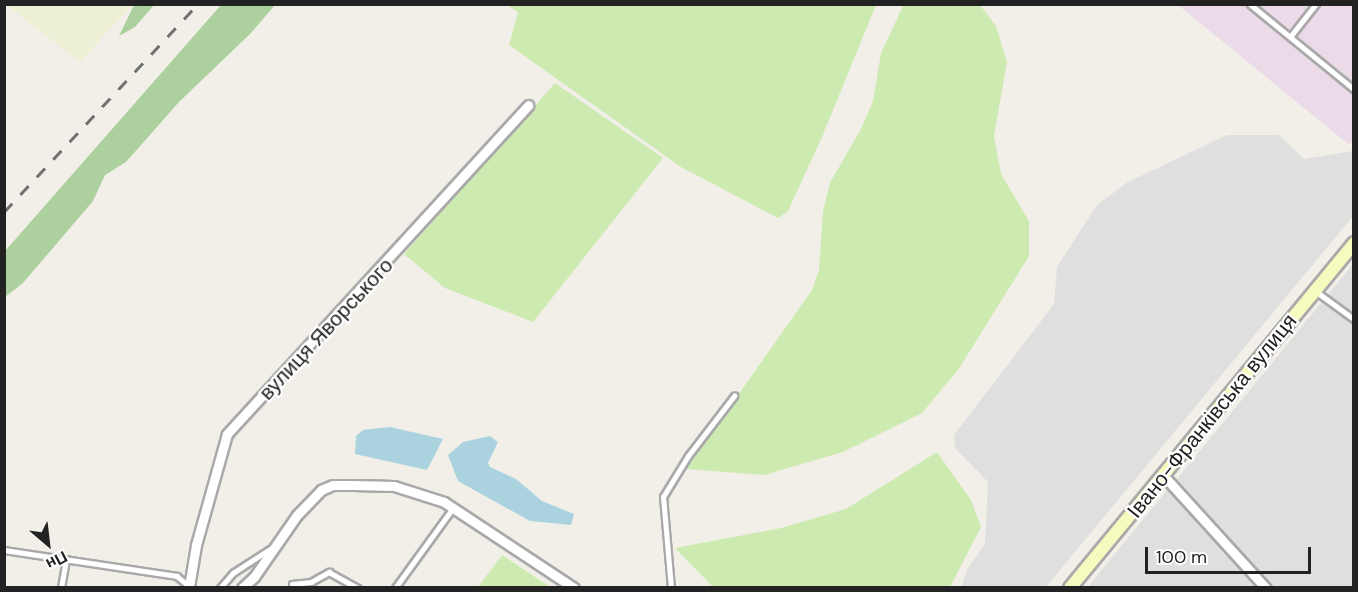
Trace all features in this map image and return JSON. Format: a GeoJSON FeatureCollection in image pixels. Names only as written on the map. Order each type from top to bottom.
{"type":"FeatureCollection","features":[{"type":"Feature","properties":{"kind":"main road","name":"Івано-Франківська вулиця"},"geometry":{"type":"LineString","coordinates":[[1070,588],[1353,243]]}},
{"type":"Feature","properties":{"kind":"street","name":"вулиця Яворського"},"geometry":{"type":"LineString","coordinates":[[191,587],[196,545],[227,434],[528,105]]}},
{"type":"Feature","properties":{"kind":"street"},"geometry":{"type":"LineString","coordinates":[[1163,475],[1266,588]]}},
{"type":"Feature","properties":{"kind":"street"},"geometry":{"type":"LineString","coordinates":[[242,588],[254,577],[297,515],[321,490],[333,485],[394,486],[453,508],[574,588]]}},
{"type":"Feature","properties":{"kind":"lane"},"geometry":{"type":"LineString","coordinates":[[1250,4],[1353,89]]}},
{"type":"Feature","properties":{"kind":"lane"},"geometry":{"type":"LineString","coordinates":[[1290,37],[1317,4]]}},
{"type":"Feature","properties":{"kind":"lane"},"geometry":{"type":"LineString","coordinates":[[1315,290],[1353,319]]}},
{"type":"Feature","properties":{"kind":"lane"},"geometry":{"type":"LineString","coordinates":[[671,588],[663,497],[688,456],[734,396]]}},
{"type":"Feature","properties":{"kind":"lane"},"geometry":{"type":"LineString","coordinates":[[395,588],[453,508]]}},
{"type":"Feature","properties":{"kind":"lane"},"geometry":{"type":"LineString","coordinates":[[220,588],[233,573],[277,544]]}},
{"type":"Feature","properties":{"kind":"lane"},"geometry":{"type":"LineString","coordinates":[[4,550],[177,576],[191,587]]}},
{"type":"Feature","properties":{"kind":"lane"},"geometry":{"type":"LineString","coordinates":[[61,588],[66,559]]}},
{"type":"Feature","properties":{"kind":"lane"},"geometry":{"type":"LineString","coordinates":[[292,584],[311,582],[329,572],[358,588]]}},
{"type":"Feature","properties":{"kind":"shaded area"},"geometry":{"type":"Polygon","coordinates":[[[1178,5],[1353,5],[1353,143],[1348,144],[1178,5]]]}},
{"type":"Feature","properties":{"kind":"shaded area"},"geometry":{"type":"Polygon","coordinates":[[[1227,135],[1279,135],[1304,159],[1353,151],[1353,216],[1046,587],[961,587],[968,568],[985,544],[988,482],[955,448],[954,435],[1054,304],[1057,267],[1097,205],[1128,182],[1227,135]]]}},
{"type":"Feature","properties":{"kind":"shaded area"},"geometry":{"type":"Polygon","coordinates":[[[1353,264],[1353,587],[1272,587],[1177,479],[1353,264]]]}},
{"type":"Feature","properties":{"kind":"shaded area"},"geometry":{"type":"Polygon","coordinates":[[[1168,489],[1172,489],[1261,588],[1087,588],[1168,489]]]}},
{"type":"Feature","properties":{"kind":"green space"},"geometry":{"type":"Polygon","coordinates":[[[5,4],[132,4],[132,5],[80,62],[5,4]]]}},
{"type":"Feature","properties":{"kind":"green space"},"geometry":{"type":"Polygon","coordinates":[[[904,4],[980,5],[996,26],[1007,62],[994,136],[1001,174],[1029,221],[1029,256],[958,370],[922,413],[843,452],[764,475],[686,469],[812,290],[819,270],[823,211],[830,183],[862,127],[873,101],[881,53],[904,4]]]}},
{"type":"Feature","properties":{"kind":"green space"},"geometry":{"type":"Polygon","coordinates":[[[134,5],[154,5],[135,27],[119,36],[134,5]]]}},
{"type":"Feature","properties":{"kind":"green space"},"geometry":{"type":"Polygon","coordinates":[[[221,5],[275,5],[251,33],[179,102],[126,162],[105,175],[93,201],[23,283],[5,297],[5,251],[221,5]]]}},
{"type":"Feature","properties":{"kind":"green space"},"geometry":{"type":"Polygon","coordinates":[[[507,5],[876,5],[822,137],[788,211],[778,218],[681,167],[509,45],[518,12],[507,5]]]}},
{"type":"Feature","properties":{"kind":"green space"},"geometry":{"type":"Polygon","coordinates":[[[555,83],[663,158],[533,322],[445,288],[404,254],[555,83]]]}},
{"type":"Feature","properties":{"kind":"green space"},"geometry":{"type":"Polygon","coordinates":[[[937,452],[971,500],[981,527],[950,587],[713,587],[675,548],[781,528],[846,509],[937,452]]]}},
{"type":"Feature","properties":{"kind":"green space"},"geometry":{"type":"Polygon","coordinates":[[[502,555],[550,587],[478,587],[502,555]]]}},
{"type":"Feature","properties":{"kind":"water"},"geometry":{"type":"Polygon","coordinates":[[[390,427],[443,439],[427,470],[355,454],[356,436],[363,430],[390,427]]]}},
{"type":"Feature","properties":{"kind":"water"},"geometry":{"type":"Polygon","coordinates":[[[490,436],[498,442],[488,463],[490,467],[516,479],[542,501],[574,514],[571,525],[530,521],[458,481],[448,455],[463,442],[490,436]]]}},
{"type":"Feature","properties":{"kind":"railway"},"geometry":{"type":"LineString","coordinates":[[4,212],[198,4]]}}]}
